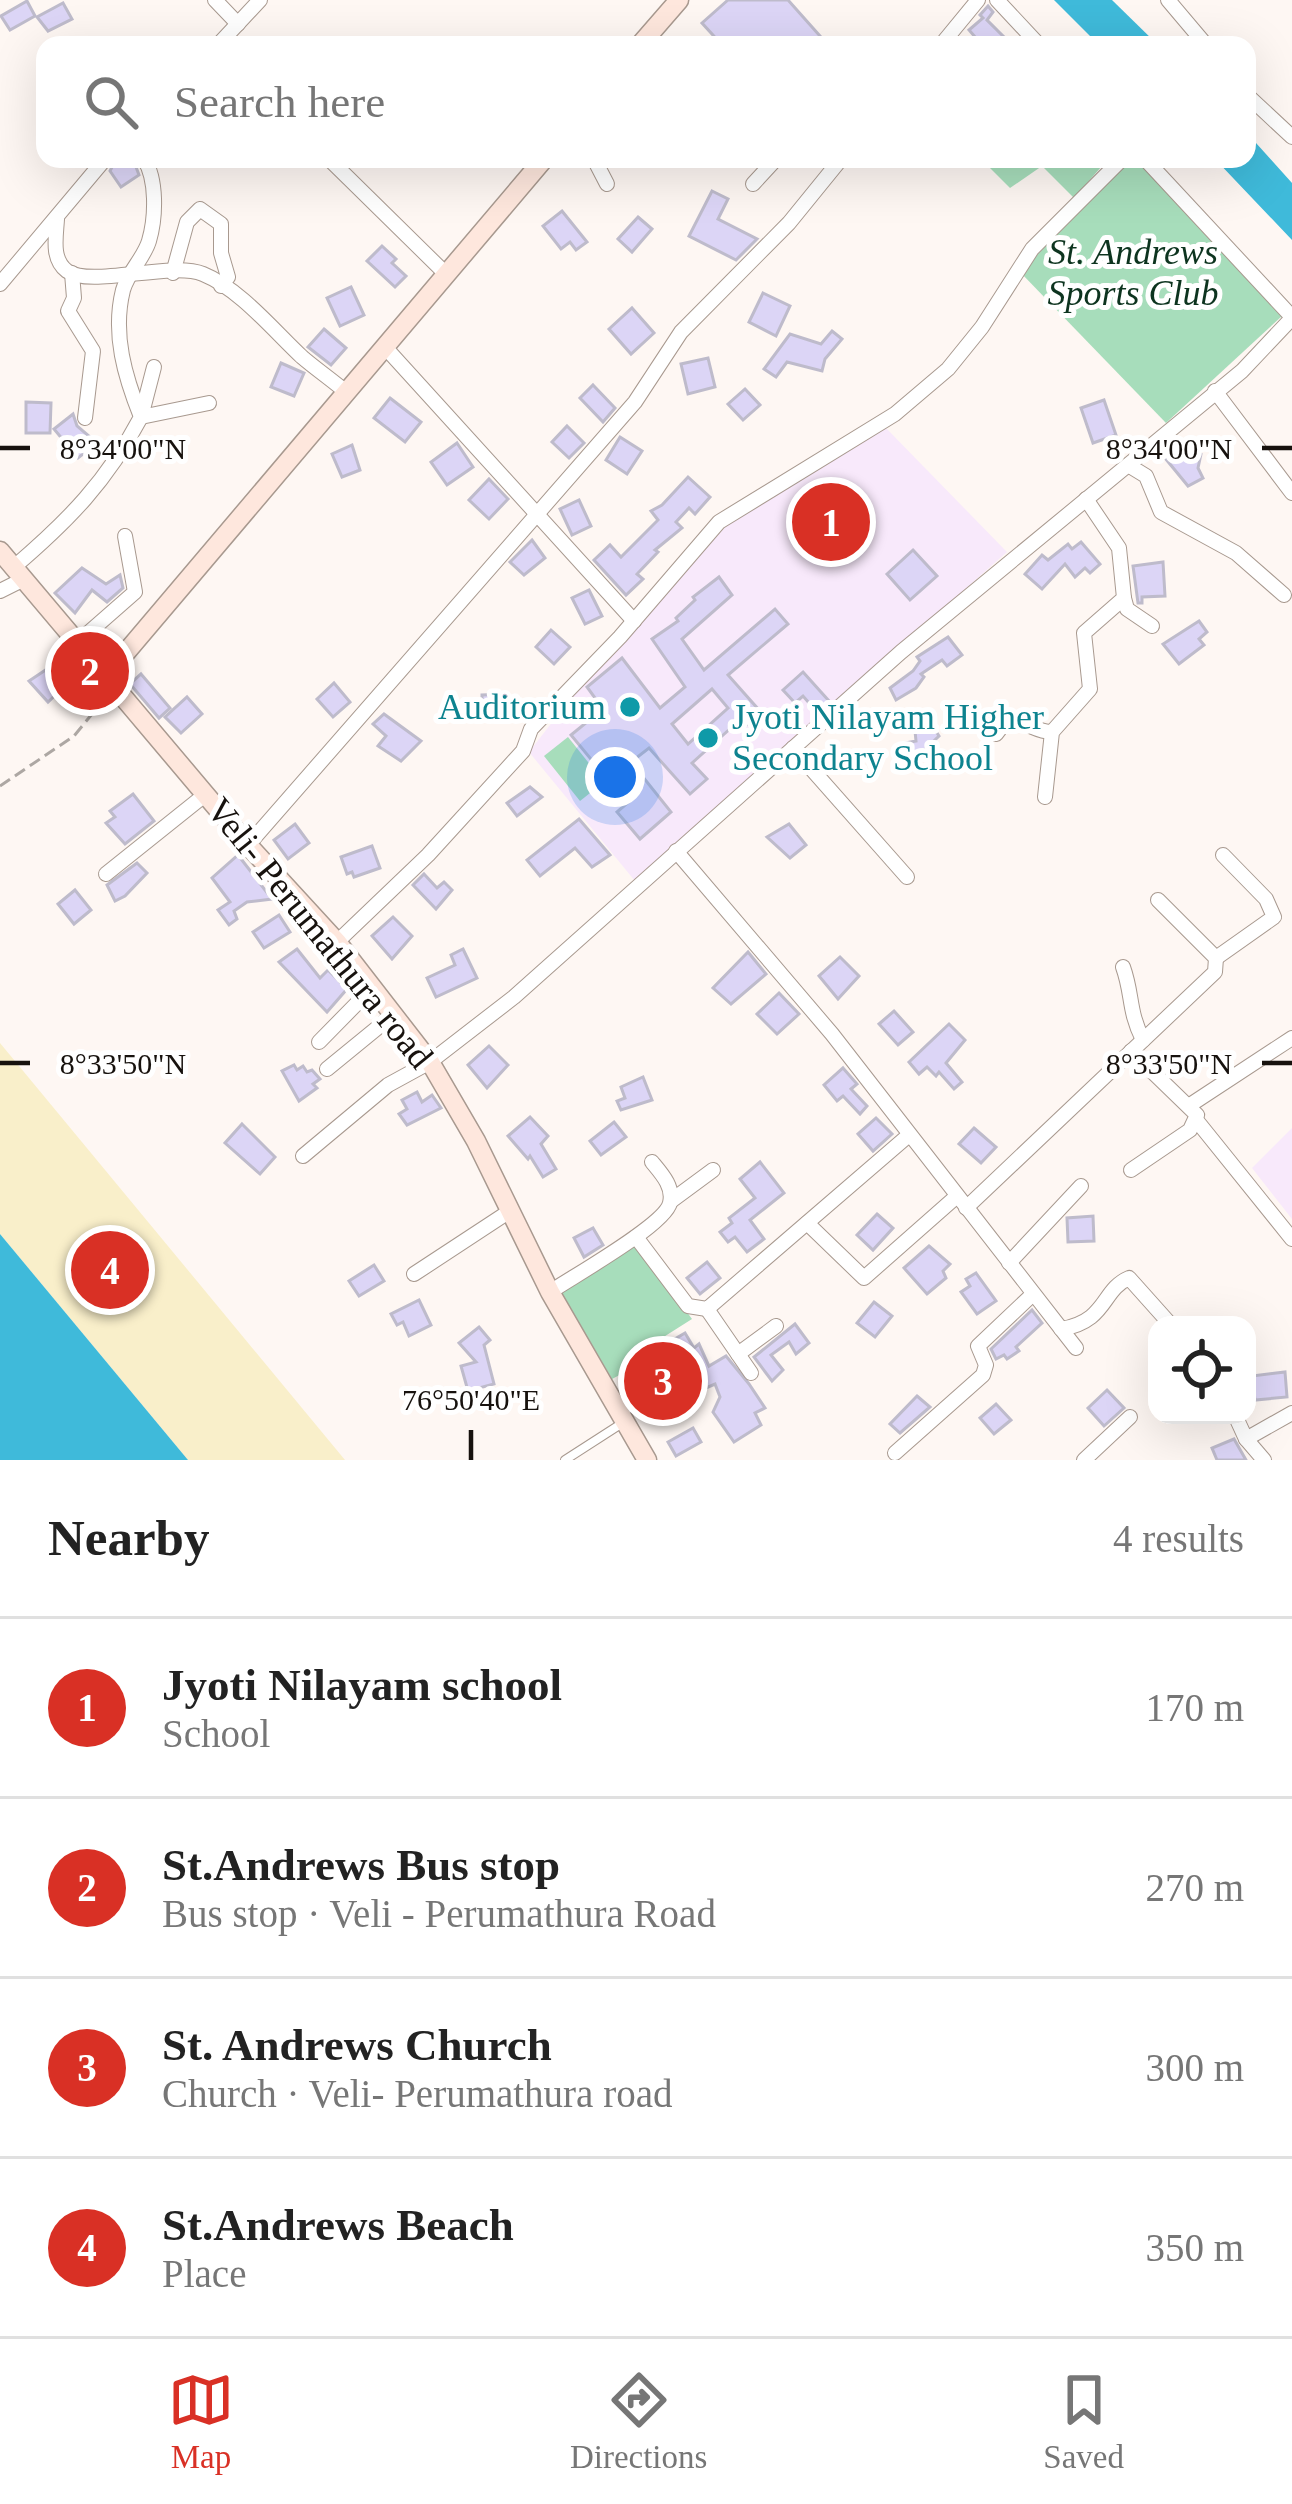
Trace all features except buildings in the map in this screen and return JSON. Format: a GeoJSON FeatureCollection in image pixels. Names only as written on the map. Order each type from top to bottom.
{"type":"FeatureCollection","features":[{"type":"Feature","properties":{"kind":"main road"},"geometry":{"type":"LineString","coordinates":[[648,36],[679,0]]}},
{"type":"Feature","properties":{"kind":"main road"},"geometry":{"type":"LineString","coordinates":[[111,682],[532,168]]}},
{"type":"Feature","properties":{"kind":"main road","name":"Veli- Perumathura road"},"geometry":{"type":"LineString","coordinates":[[0,551],[337,942],[430,1062],[550,1292],[647,1460]]}},
{"type":"Feature","properties":{"kind":"street"},"geometry":{"type":"LineString","coordinates":[[215,0],[238,24]]}},
{"type":"Feature","properties":{"kind":"street"},"geometry":{"type":"LineString","coordinates":[[227,36],[260,0]]}},
{"type":"Feature","properties":{"kind":"street"},"geometry":{"type":"LineString","coordinates":[[948,36],[978,0]]}},
{"type":"Feature","properties":{"kind":"street"},"geometry":{"type":"LineString","coordinates":[[998,0],[1031,36]]}},
{"type":"Feature","properties":{"kind":"street"},"geometry":{"type":"LineString","coordinates":[[1168,0],[1198,36]]}},
{"type":"Feature","properties":{"kind":"street"},"geometry":{"type":"LineString","coordinates":[[1256,103],[1292,137]]}},
{"type":"Feature","properties":{"kind":"street"},"geometry":{"type":"LineString","coordinates":[[0,284],[98,168]]}},
{"type":"Feature","properties":{"kind":"street"},"geometry":{"type":"LineString","coordinates":[[141,417],[123,371],[120,344],[122,292],[149,241],[150,168]]}},
{"type":"Feature","properties":{"kind":"street"},"geometry":{"type":"LineString","coordinates":[[338,168],[446,274]]}},
{"type":"Feature","properties":{"kind":"street"},"geometry":{"type":"LineString","coordinates":[[599,168],[608,184]]}},
{"type":"Feature","properties":{"kind":"street"},"geometry":{"type":"LineString","coordinates":[[753,184],[768,168]]}},
{"type":"Feature","properties":{"kind":"street"},"geometry":{"type":"LineString","coordinates":[[248,844],[634,402],[681,332],[789,223],[834,168]]}},
{"type":"Feature","properties":{"kind":"street"},"geometry":{"type":"LineString","coordinates":[[337,942],[428,855],[523,752],[532,729],[719,523],[895,414],[948,369],[982,327],[1032,249],[1114,168]]}},
{"type":"Feature","properties":{"kind":"street"},"geometry":{"type":"LineString","coordinates":[[303,1156],[388,1085],[430,1062],[514,997],[793,748],[1254,360],[1292,318],[1153,168]]}},
{"type":"Feature","properties":{"kind":"street"},"geometry":{"type":"LineString","coordinates":[[173,272],[187,222],[200,209],[221,224],[221,253],[228,278],[220,286]]}},
{"type":"Feature","properties":{"kind":"street"},"geometry":{"type":"LineString","coordinates":[[57,219],[56,257],[63,269],[80,278],[130,272],[202,273],[266,318],[346,392]]}},
{"type":"Feature","properties":{"kind":"street"},"geometry":{"type":"LineString","coordinates":[[72,273],[74,298],[68,311],[93,351],[85,418]]}},
{"type":"Feature","properties":{"kind":"street"},"geometry":{"type":"LineString","coordinates":[[385,346],[634,621]]}},
{"type":"Feature","properties":{"kind":"street"},"geometry":{"type":"LineString","coordinates":[[0,591],[70,519],[125,446],[141,417],[154,367]]}},
{"type":"Feature","properties":{"kind":"street"},"geometry":{"type":"LineString","coordinates":[[1215,391],[1292,493]]}},
{"type":"Feature","properties":{"kind":"street"},"geometry":{"type":"LineString","coordinates":[[141,417],[208,403]]}},
{"type":"Feature","properties":{"kind":"street"},"geometry":{"type":"LineString","coordinates":[[1128,465],[1147,476],[1162,512],[1235,553],[1284,595]]}},
{"type":"Feature","properties":{"kind":"street"},"geometry":{"type":"LineString","coordinates":[[1086,499],[1119,548],[1127,609],[1152,626]]}},
{"type":"Feature","properties":{"kind":"street"},"geometry":{"type":"LineString","coordinates":[[77,643],[135,592],[125,536]]}},
{"type":"Feature","properties":{"kind":"street"},"geometry":{"type":"LineString","coordinates":[[1045,797],[1052,732],[1090,689],[1084,633],[1124,598]]}},
{"type":"Feature","properties":{"kind":"street"},"geometry":{"type":"LineString","coordinates":[[996,734],[1006,721],[1021,719],[1041,732],[1052,732]]}},
{"type":"Feature","properties":{"kind":"street"},"geometry":{"type":"LineString","coordinates":[[793,748],[907,877]]}},
{"type":"Feature","properties":{"kind":"street"},"geometry":{"type":"LineString","coordinates":[[106,874],[206,794]]}},
{"type":"Feature","properties":{"kind":"street"},"geometry":{"type":"LineString","coordinates":[[676,850],[832,1034],[1076,1348]]}},
{"type":"Feature","properties":{"kind":"street"},"geometry":{"type":"LineString","coordinates":[[1216,958],[1274,917],[1266,898],[1223,855]]}},
{"type":"Feature","properties":{"kind":"street"},"geometry":{"type":"LineString","coordinates":[[807,1223],[864,1278],[962,1202],[1210,979],[1216,958],[1158,900]]}},
{"type":"Feature","properties":{"kind":"street"},"geometry":{"type":"LineString","coordinates":[[1123,967],[1137,1045],[1190,1105],[1196,1121],[1292,1239]]}},
{"type":"Feature","properties":{"kind":"street"},"geometry":{"type":"LineString","coordinates":[[319,1042],[372,988]]}},
{"type":"Feature","properties":{"kind":"street"},"geometry":{"type":"LineString","coordinates":[[327,1069],[393,1015]]}},
{"type":"Feature","properties":{"kind":"street"},"geometry":{"type":"LineString","coordinates":[[1190,1105],[1292,1038]]}},
{"type":"Feature","properties":{"kind":"street"},"geometry":{"type":"LineString","coordinates":[[1131,1170],[1196,1121]]}},
{"type":"Feature","properties":{"kind":"street"},"geometry":{"type":"LineString","coordinates":[[707,1309],[909,1135]]}},
{"type":"Feature","properties":{"kind":"street"},"geometry":{"type":"LineString","coordinates":[[550,1292],[636,1237],[667,1211],[669,1184],[652,1162]]}},
{"type":"Feature","properties":{"kind":"street"},"geometry":{"type":"LineString","coordinates":[[671,1201],[713,1170]]}},
{"type":"Feature","properties":{"kind":"street"},"geometry":{"type":"LineString","coordinates":[[1009,1263],[1081,1186]]}},
{"type":"Feature","properties":{"kind":"street"},"geometry":{"type":"LineString","coordinates":[[414,1274],[510,1211]]}},
{"type":"Feature","properties":{"kind":"street"},"geometry":{"type":"LineString","coordinates":[[636,1237],[688,1306],[707,1309],[752,1373]]}},
{"type":"Feature","properties":{"kind":"street"},"geometry":{"type":"LineString","coordinates":[[1061,1329],[1082,1326],[1108,1301],[1119,1282],[1129,1278],[1164,1316]]}},
{"type":"Feature","properties":{"kind":"street"},"geometry":{"type":"LineString","coordinates":[[902,1456],[910,1440],[983,1376],[986,1365],[978,1346],[1033,1294]]}},
{"type":"Feature","properties":{"kind":"street"},"geometry":{"type":"LineString","coordinates":[[738,1354],[776,1326]]}},
{"type":"Feature","properties":{"kind":"street"},"geometry":{"type":"LineString","coordinates":[[1246,1439],[1292,1413]]}},
{"type":"Feature","properties":{"kind":"street"},"geometry":{"type":"LineString","coordinates":[[1084,1460],[1130,1417]]}},
{"type":"Feature","properties":{"kind":"street"},"geometry":{"type":"LineString","coordinates":[[1239,1424],[1264,1460]]}},
{"type":"Feature","properties":{"kind":"lane"},"geometry":{"type":"LineString","coordinates":[[565,1460],[646,1402]]}},
{"type":"Feature","properties":{"kind":"path"},"geometry":{"type":"LineString","coordinates":[[0,786],[74,736],[111,682]]}},
{"type":"Feature","properties":{"kind":"shaded area"},"geometry":{"type":"Polygon","coordinates":[[[885,427],[1007,552],[635,881],[529,752],[578,689],[728,524],[885,427]]]}},
{"type":"Feature","properties":{"kind":"shaded area"},"geometry":{"type":"Polygon","coordinates":[[[1292,1128],[1292,1219],[1252,1168],[1292,1128]]]}},
{"type":"Feature","properties":{"kind":"green space"},"geometry":{"type":"Polygon","coordinates":[[[990,168],[1039,168],[1010,188],[990,168]]]}},
{"type":"Feature","properties":{"kind":"green space"},"geometry":{"type":"Polygon","coordinates":[[[1044,168],[1100,168],[1074,198],[1044,168]]]}},
{"type":"Feature","properties":{"kind":"green space","name":"St. Andrews Sports Club"},"geometry":{"type":"Polygon","coordinates":[[[1123,168],[1145,168],[1282,316],[1166,423],[1020,272],[1123,168]]]}},
{"type":"Feature","properties":{"kind":"green space"},"geometry":{"type":"Polygon","coordinates":[[[568,737],[604,782],[580,801],[544,756],[568,737]]]}},
{"type":"Feature","properties":{"kind":"green space"},"geometry":{"type":"Polygon","coordinates":[[[632,1246],[643,1252],[692,1319],[662,1338],[667,1350],[612,1379],[560,1291],[632,1246]]]}},
{"type":"Feature","properties":{"kind":"sand"},"geometry":{"type":"Polygon","coordinates":[[[0,1043],[345,1460],[188,1460],[0,1234],[0,1043]]]}},
{"type":"Feature","properties":{"kind":"water"},"geometry":{"type":"Polygon","coordinates":[[[1054,0],[1112,0],[1149,36],[1090,36],[1054,0]]]}},
{"type":"Feature","properties":{"kind":"water"},"geometry":{"type":"Polygon","coordinates":[[[1256,143],[1292,183],[1292,240],[1224,168],[1256,168],[1256,143]]]}},
{"type":"Feature","properties":{"kind":"water"},"geometry":{"type":"Polygon","coordinates":[[[0,1234],[188,1460],[0,1460],[0,1234]]]}},
{"type":"Feature","properties":{"kind":"place","name":"Jyoti Nilayam school"},"geometry":{"type":"Point","coordinates":[831,522]}},
{"type":"Feature","properties":{"kind":"place","name":"St.Andrews Bus stop"},"geometry":{"type":"Point","coordinates":[90,671]}},
{"type":"Feature","properties":{"kind":"place","name":"Auditorium"},"geometry":{"type":"Point","coordinates":[630,707]}},
{"type":"Feature","properties":{"kind":"place","name":"Jyoti Nilayam Higher Secondary School"},"geometry":{"type":"Point","coordinates":[708,738]}},
{"type":"Feature","properties":{"kind":"place","name":"St.Andrews Beach"},"geometry":{"type":"Point","coordinates":[110,1270]}},
{"type":"Feature","properties":{"kind":"place","name":"St. Andrews Church"},"geometry":{"type":"Point","coordinates":[663,1381]}}]}
